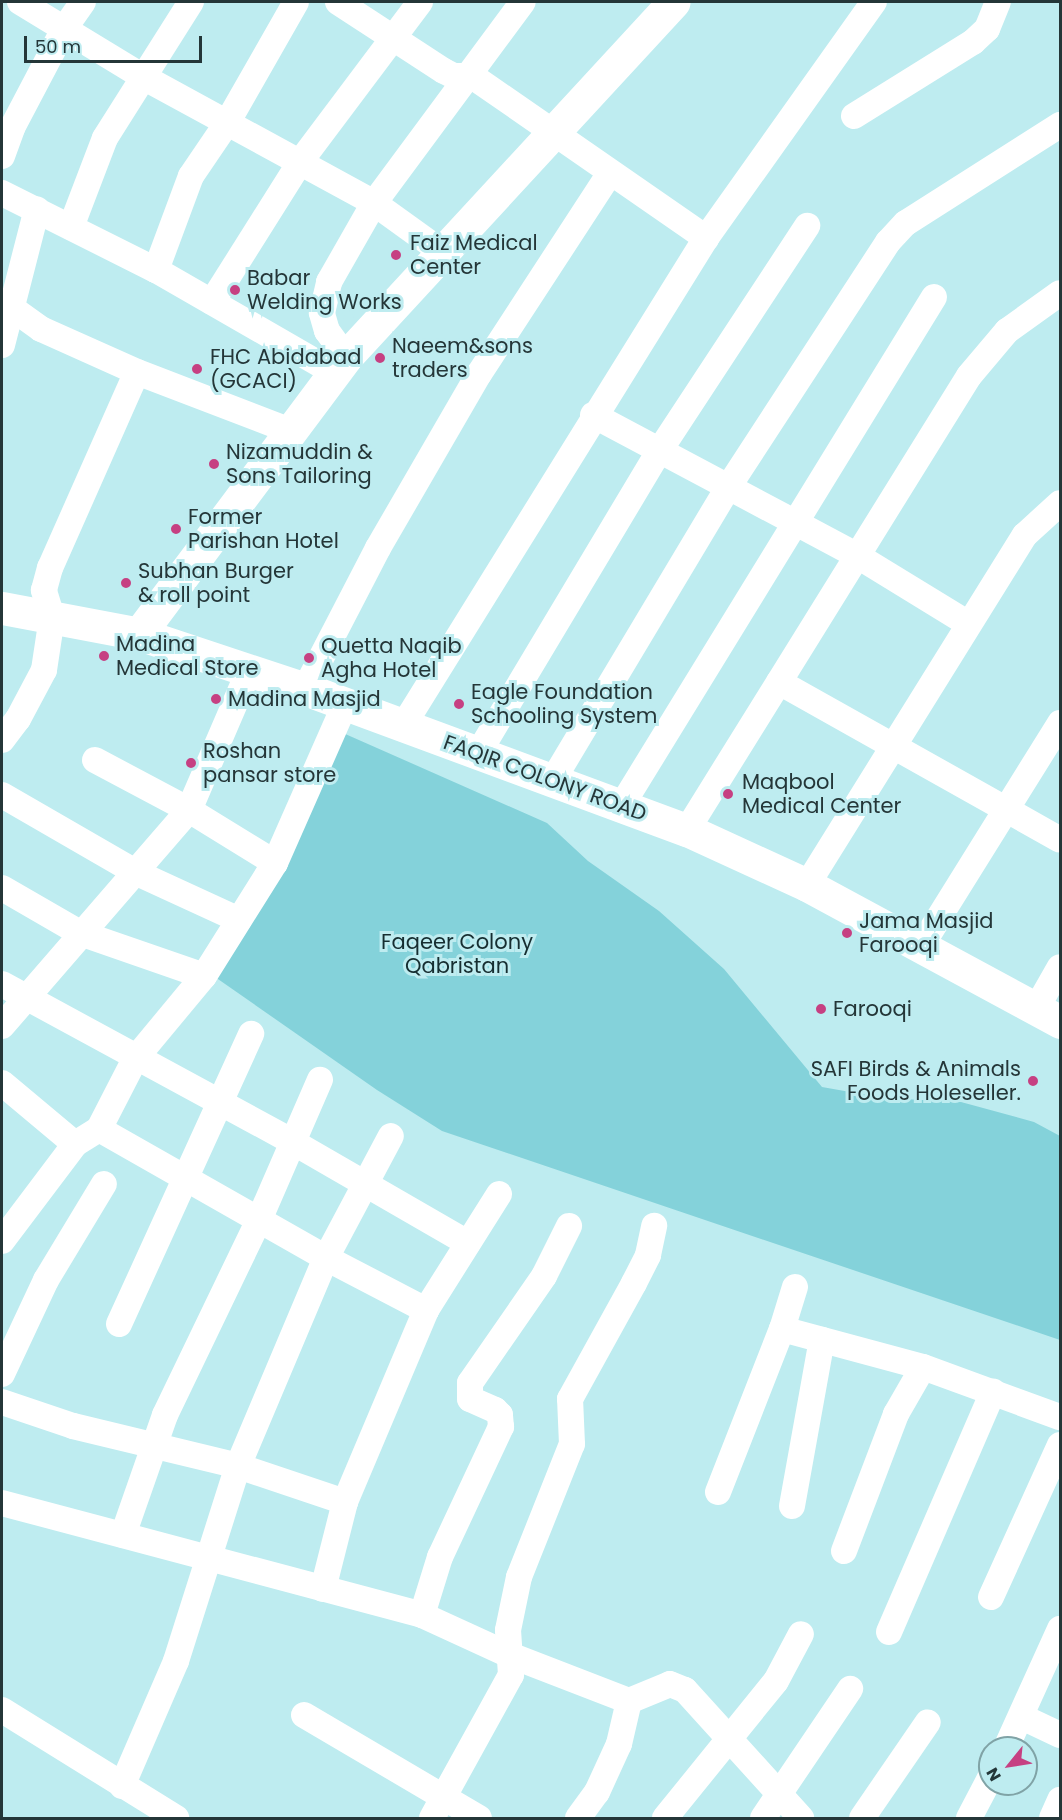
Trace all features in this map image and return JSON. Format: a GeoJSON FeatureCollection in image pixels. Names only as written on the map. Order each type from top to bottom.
{"type":"FeatureCollection","features":[{"type":"Feature","properties":{"kind":"main road"},"geometry":{"type":"LineString","coordinates":[[139,634],[340,365],[550,132],[674,2]]}},
{"type":"Feature","properties":{"kind":"main road","name":"FAQIR COLONY ROAD"},"geometry":{"type":"LineString","coordinates":[[2,608],[139,634],[305,689],[687,830],[807,885],[920,948],[1048,1015]]}},
{"type":"Feature","properties":{"kind":"street"},"geometry":{"type":"LineString","coordinates":[[20,2],[145,78],[374,203],[442,252]]}},
{"type":"Feature","properties":{"kind":"street"},"geometry":{"type":"LineString","coordinates":[[2,156],[12,128],[64,29],[83,2]]}},
{"type":"Feature","properties":{"kind":"street"},"geometry":{"type":"LineString","coordinates":[[71,227],[105,138],[191,2]]}},
{"type":"Feature","properties":{"kind":"street"},"geometry":{"type":"LineString","coordinates":[[156,270],[191,176],[227,123],[296,2]]}},
{"type":"Feature","properties":{"kind":"street"},"geometry":{"type":"LineString","coordinates":[[338,2],[454,76],[472,76],[706,238]]}},
{"type":"Feature","properties":{"kind":"street"},"geometry":{"type":"LineString","coordinates":[[212,302],[300,162],[420,2]]}},
{"type":"Feature","properties":{"kind":"street"},"geometry":{"type":"LineString","coordinates":[[340,365],[322,313],[329,282],[374,203],[472,76],[523,2]]}},
{"type":"Feature","properties":{"kind":"street"},"geometry":{"type":"LineString","coordinates":[[403,726],[593,416],[706,238],[874,2]]}},
{"type":"Feature","properties":{"kind":"street"},"geometry":{"type":"LineString","coordinates":[[854,116],[973,42],[987,29],[998,2]]}},
{"type":"Feature","properties":{"kind":"street"},"geometry":{"type":"LineString","coordinates":[[553,780],[727,489],[888,242],[906,223],[1060,125]]}},
{"type":"Feature","properties":{"kind":"street"},"geometry":{"type":"LineString","coordinates":[[305,689],[378,548],[479,374],[610,173]]}},
{"type":"Feature","properties":{"kind":"street"},"geometry":{"type":"LineString","coordinates":[[2,192],[156,270],[212,302],[340,365]]}},
{"type":"Feature","properties":{"kind":"street"},"geometry":{"type":"LineString","coordinates":[[2,345],[5,305],[37,209]]}},
{"type":"Feature","properties":{"kind":"street"},"geometry":{"type":"LineString","coordinates":[[479,752],[658,453],[807,226]]}},
{"type":"Feature","properties":{"kind":"street"},"geometry":{"type":"LineString","coordinates":[[687,830],[969,376],[1007,331],[1060,293]]}},
{"type":"Feature","properties":{"kind":"street"},"geometry":{"type":"LineString","coordinates":[[622,805],[793,522],[933,297]]}},
{"type":"Feature","properties":{"kind":"street"},"geometry":{"type":"LineString","coordinates":[[5,305],[41,329],[136,372],[291,431]]}},
{"type":"Feature","properties":{"kind":"street"},"geometry":{"type":"LineString","coordinates":[[2,740],[18,719],[44,670],[52,617],[44,590],[50,568],[136,372]]}},
{"type":"Feature","properties":{"kind":"street"},"geometry":{"type":"LineString","coordinates":[[593,416],[658,453],[856,555],[967,623]]}},
{"type":"Feature","properties":{"kind":"street"},"geometry":{"type":"LineString","coordinates":[[807,885],[967,623],[1025,535],[1060,503]]}},
{"type":"Feature","properties":{"kind":"street"},"geometry":{"type":"LineString","coordinates":[[2,1026],[80,933],[136,873],[189,810],[249,670]]}},
{"type":"Feature","properties":{"kind":"street"},"geometry":{"type":"LineString","coordinates":[[779,682],[1060,840]]}},
{"type":"Feature","properties":{"kind":"street"},"geometry":{"type":"LineString","coordinates":[[2,1241],[9,1214],[75,1144],[99,1129],[135,1059],[204,976],[276,863],[345,705]]}},
{"type":"Feature","properties":{"kind":"street"},"geometry":{"type":"LineString","coordinates":[[920,948],[1003,810],[1060,723]]}},
{"type":"Feature","properties":{"kind":"street"},"geometry":{"type":"LineString","coordinates":[[95,760],[189,810],[276,863]]}},
{"type":"Feature","properties":{"kind":"street"},"geometry":{"type":"LineString","coordinates":[[2,795],[136,873],[239,920]]}},
{"type":"Feature","properties":{"kind":"street"},"geometry":{"type":"LineString","coordinates":[[2,888],[80,933],[204,976]]}},
{"type":"Feature","properties":{"kind":"street"},"geometry":{"type":"LineString","coordinates":[[1048,1015],[1060,967]]}},
{"type":"Feature","properties":{"kind":"street"},"geometry":{"type":"LineString","coordinates":[[2,984],[135,1059],[291,1141],[468,1243]]}},
{"type":"Feature","properties":{"kind":"street"},"geometry":{"type":"LineString","coordinates":[[119,1324],[251,1034]]}},
{"type":"Feature","properties":{"kind":"street"},"geometry":{"type":"LineString","coordinates":[[123,1535],[165,1415],[259,1220],[291,1141],[320,1080]]}},
{"type":"Feature","properties":{"kind":"street"},"geometry":{"type":"LineString","coordinates":[[2,1083],[75,1144]]}},
{"type":"Feature","properties":{"kind":"street"},"geometry":{"type":"LineString","coordinates":[[99,1129],[326,1258],[426,1310]]}},
{"type":"Feature","properties":{"kind":"street"},"geometry":{"type":"LineString","coordinates":[[122,1786],[176,1661],[211,1559],[238,1466],[326,1258],[391,1136]]}},
{"type":"Feature","properties":{"kind":"street"},"geometry":{"type":"LineString","coordinates":[[2,1374],[46,1280],[104,1184]]}},
{"type":"Feature","properties":{"kind":"street"},"geometry":{"type":"LineString","coordinates":[[323,1589],[345,1502],[426,1310],[499,1194]]}},
{"type":"Feature","properties":{"kind":"street"},"geometry":{"type":"LineString","coordinates":[[422,1615],[440,1557],[501,1427],[500,1414],[470,1399],[470,1383],[544,1276],[569,1226]]}},
{"type":"Feature","properties":{"kind":"street"},"geometry":{"type":"LineString","coordinates":[[432,1818],[511,1675],[507,1654],[508,1630],[519,1577],[572,1444],[570,1399],[639,1274],[654,1226]]}},
{"type":"Feature","properties":{"kind":"street"},"geometry":{"type":"LineString","coordinates":[[718,1492],[782,1329],[795,1287]]}},
{"type":"Feature","properties":{"kind":"street"},"geometry":{"type":"LineString","coordinates":[[782,1329],[923,1367],[1060,1417]]}},
{"type":"Feature","properties":{"kind":"street"},"geometry":{"type":"LineString","coordinates":[[792,1506],[822,1340]]}},
{"type":"Feature","properties":{"kind":"street"},"geometry":{"type":"LineString","coordinates":[[844,1551],[896,1414],[923,1367]]}},
{"type":"Feature","properties":{"kind":"street"},"geometry":{"type":"LineString","coordinates":[[889,1632],[993,1392]]}},
{"type":"Feature","properties":{"kind":"street"},"geometry":{"type":"LineString","coordinates":[[2,1402],[73,1425],[238,1466],[345,1502]]}},
{"type":"Feature","properties":{"kind":"street"},"geometry":{"type":"LineString","coordinates":[[991,1597],[1060,1445]]}},
{"type":"Feature","properties":{"kind":"street"},"geometry":{"type":"LineString","coordinates":[[2,1503],[422,1615],[507,1654],[629,1701],[670,1684],[685,1690],[778,1796],[801,1818]]}},
{"type":"Feature","properties":{"kind":"street"},"geometry":{"type":"LineString","coordinates":[[1012,1736],[1060,1629]]}},
{"type":"Feature","properties":{"kind":"street"},"geometry":{"type":"LineString","coordinates":[[665,1818],[776,1681],[801,1634]]}},
{"type":"Feature","properties":{"kind":"street"},"geometry":{"type":"LineString","coordinates":[[763,1818],[850,1689]]}},
{"type":"Feature","properties":{"kind":"street"},"geometry":{"type":"LineString","coordinates":[[578,1818],[597,1792],[619,1744],[629,1701]]}},
{"type":"Feature","properties":{"kind":"street"},"geometry":{"type":"LineString","coordinates":[[2,1710],[176,1818]]}},
{"type":"Feature","properties":{"kind":"street"},"geometry":{"type":"LineString","coordinates":[[304,1715],[479,1818]]}},
{"type":"Feature","properties":{"kind":"street"},"geometry":{"type":"LineString","coordinates":[[1022,1717],[1060,1735]]}},
{"type":"Feature","properties":{"kind":"street"},"geometry":{"type":"LineString","coordinates":[[862,1818],[928,1722]]}},
{"type":"Feature","properties":{"kind":"street"},"geometry":{"type":"LineString","coordinates":[[969,1818],[981,1796]]}},
{"type":"Feature","properties":{"kind":"street"},"geometry":{"type":"LineString","coordinates":[[1052,1818],[1060,1800]]}},
{"type":"Feature","properties":{"kind":"green space","name":"Faqeer Colony Qabristan"},"geometry":{"type":"Polygon","coordinates":[[[343,733],[547,823],[588,861],[659,911],[724,969],[822,1087],[884,1098],[961,1102],[1034,1122],[1060,1136],[1060,1340],[442,1131],[377,1090],[215,977],[343,733]]]}},
{"type":"Feature","properties":{"kind":"place","name":"Faiz Medical Center"},"geometry":{"type":"Point","coordinates":[396,255]}},
{"type":"Feature","properties":{"kind":"place","name":"Babar Welding Works"},"geometry":{"type":"Point","coordinates":[235,290]}},
{"type":"Feature","properties":{"kind":"place","name":"Naeem&sons traders"},"geometry":{"type":"Point","coordinates":[380,358]}},
{"type":"Feature","properties":{"kind":"place","name":"FHC Abidabad (GCACI)"},"geometry":{"type":"Point","coordinates":[197,369]}},
{"type":"Feature","properties":{"kind":"place","name":"Nizamuddin & Sons Tailoring"},"geometry":{"type":"Point","coordinates":[214,464]}},
{"type":"Feature","properties":{"kind":"place","name":"Former Parishan Hotel"},"geometry":{"type":"Point","coordinates":[176,529]}},
{"type":"Feature","properties":{"kind":"place","name":"Subhan Burger & roll point"},"geometry":{"type":"Point","coordinates":[126,583]}},
{"type":"Feature","properties":{"kind":"place","name":"Madina Medical Store"},"geometry":{"type":"Point","coordinates":[104,656]}},
{"type":"Feature","properties":{"kind":"place","name":"Quetta Naqib Agha Hotel"},"geometry":{"type":"Point","coordinates":[309,658]}},
{"type":"Feature","properties":{"kind":"place","name":"Madina Masjid"},"geometry":{"type":"Point","coordinates":[216,699]}},
{"type":"Feature","properties":{"kind":"place","name":"Eagle Foundation Schooling System"},"geometry":{"type":"Point","coordinates":[459,704]}},
{"type":"Feature","properties":{"kind":"place","name":"Roshan pansar store"},"geometry":{"type":"Point","coordinates":[191,763]}},
{"type":"Feature","properties":{"kind":"place","name":"Maqbool Medical Center"},"geometry":{"type":"Point","coordinates":[728,794]}},
{"type":"Feature","properties":{"kind":"place","name":"Jama Masjid Farooqi"},"geometry":{"type":"Point","coordinates":[847,933]}},
{"type":"Feature","properties":{"kind":"place","name":"Farooqi"},"geometry":{"type":"Point","coordinates":[821,1009]}},
{"type":"Feature","properties":{"kind":"place","name":"SAFI Birds & Animals Foods Holeseller."},"geometry":{"type":"Point","coordinates":[1033,1081]}}]}
